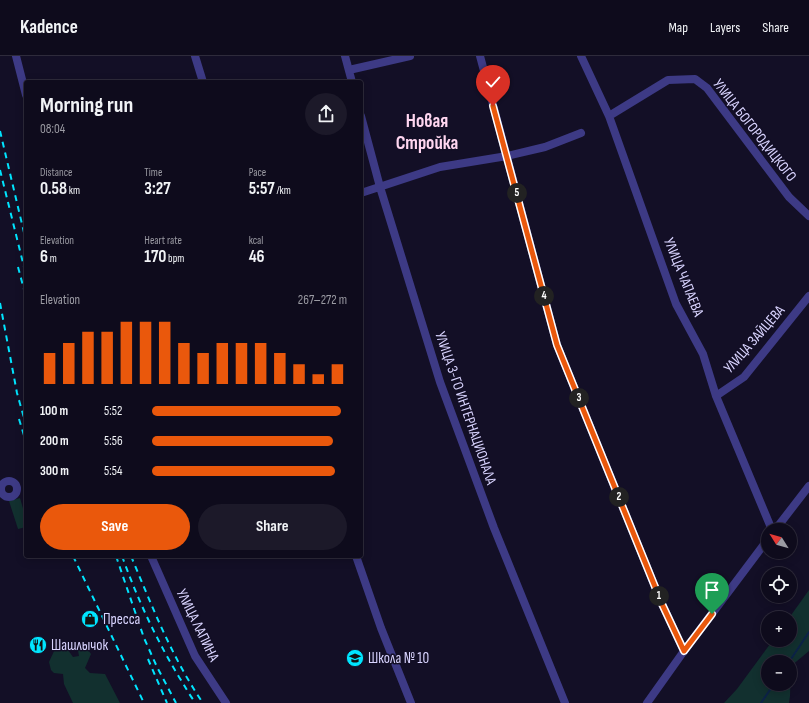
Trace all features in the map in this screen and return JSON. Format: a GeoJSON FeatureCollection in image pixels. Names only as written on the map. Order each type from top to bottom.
{"type":"FeatureCollection","features":[{"type":"Feature","properties":{"kind":"street"},"geometry":{"type":"LineString","coordinates":[[16,56],[24,88]]}},
{"type":"Feature","properties":{"kind":"street"},"geometry":{"type":"LineString","coordinates":[[195,56],[201,80]]}},
{"type":"Feature","properties":{"kind":"street"},"geometry":{"type":"LineString","coordinates":[[345,56],[352,80]]}},
{"type":"Feature","properties":{"kind":"street"},"geometry":{"type":"LineString","coordinates":[[349,70],[410,56]]}},
{"type":"Feature","properties":{"kind":"street"},"geometry":{"type":"LineString","coordinates":[[480,56],[557,345],[662,604],[684,651]]}},
{"type":"Feature","properties":{"kind":"street","name":"УЛИЦА ЧАПАЕВА"},"geometry":{"type":"LineString","coordinates":[[581,56],[609,116],[676,304],[703,354],[716,396],[771,523]]}},
{"type":"Feature","properties":{"kind":"street","name":"УЛИЦА БОГОРОДИЦКОГО"},"geometry":{"type":"LineString","coordinates":[[609,116],[668,80],[695,79],[707,88],[789,197],[809,216]]}},
{"type":"Feature","properties":{"kind":"street","name":"УЛИЦА 3-ГО ИНТЕРНАЦИОНАЛА"},"geometry":{"type":"LineString","coordinates":[[363,123],[380,187],[440,382],[494,528],[565,703]]}},
{"type":"Feature","properties":{"kind":"street"},"geometry":{"type":"LineString","coordinates":[[363,192],[440,167],[507,156],[545,147],[581,133]]}},
{"type":"Feature","properties":{"kind":"street","name":"УЛИЦА ЗАЙЦЕВА"},"geometry":{"type":"LineString","coordinates":[[716,396],[744,376],[809,296]]}},
{"type":"Feature","properties":{"kind":"street"},"geometry":{"type":"LineString","coordinates":[[780,523],[809,486]]}},
{"type":"Feature","properties":{"kind":"street"},"geometry":{"type":"LineString","coordinates":[[647,703],[761,548]]}},
{"type":"Feature","properties":{"kind":"street","name":"УЛИЦА ЛАПИНА"},"geometry":{"type":"LineString","coordinates":[[152,558],[195,656],[225,703]]}},
{"type":"Feature","properties":{"kind":"street"},"geometry":{"type":"LineString","coordinates":[[357,558],[381,628],[411,703]]}},
{"type":"Feature","properties":{"kind":"green space"},"geometry":{"type":"Polygon","coordinates":[[[20,498],[24,512],[24,528],[18,529],[9,501],[20,498]]]}},
{"type":"Feature","properties":{"kind":"green space"},"geometry":{"type":"Polygon","coordinates":[[[809,590],[809,651],[797,661],[797,655],[762,655],[768,647],[797,647],[797,611],[794,611],[809,590]]]}},
{"type":"Feature","properties":{"kind":"green space"},"geometry":{"type":"Polygon","coordinates":[[[62,645],[73,657],[79,656],[77,645],[86,647],[91,654],[85,668],[90,673],[105,674],[120,703],[73,703],[64,684],[63,674],[54,673],[51,670],[49,662],[55,649],[62,645]]]}},
{"type":"Feature","properties":{"kind":"green space"},"geometry":{"type":"Polygon","coordinates":[[[761,656],[761,691],[790,691],[789,703],[724,703],[737,689],[761,656]]]}},
{"type":"Feature","properties":{"kind":"waterway"},"geometry":{"type":"LineString","coordinates":[[794,655],[809,632]]}},
{"type":"Feature","properties":{"kind":"waterway"},"geometry":{"type":"LineString","coordinates":[[761,703],[769,691]]}},
{"type":"Feature","properties":{"kind":"railway"},"geometry":{"type":"LineString","coordinates":[[0,131],[24,233]]}},
{"type":"Feature","properties":{"kind":"railway"},"geometry":{"type":"LineString","coordinates":[[0,170],[24,267]]}},
{"type":"Feature","properties":{"kind":"railway"},"geometry":{"type":"LineString","coordinates":[[18,267],[24,290]]}},
{"type":"Feature","properties":{"kind":"railway"},"geometry":{"type":"LineString","coordinates":[[0,303],[17,393],[24,418]]}},
{"type":"Feature","properties":{"kind":"railway"},"geometry":{"type":"LineString","coordinates":[[19,419],[24,435]]}},
{"type":"Feature","properties":{"kind":"railway"},"geometry":{"type":"LineString","coordinates":[[74,558],[144,703]]}},
{"type":"Feature","properties":{"kind":"railway"},"geometry":{"type":"LineString","coordinates":[[117,558],[144,638],[176,703]]}},
{"type":"Feature","properties":{"kind":"railway"},"geometry":{"type":"LineString","coordinates":[[123,558],[155,633],[179,677],[196,703]]}},
{"type":"Feature","properties":{"kind":"railway"},"geometry":{"type":"LineString","coordinates":[[132,558],[172,650],[203,703]]}},
{"type":"Feature","properties":{"kind":"railway"},"geometry":{"type":"LineString","coordinates":[[148,659],[167,703]]}},
{"type":"Feature","properties":{"kind":"place","name":"Пресса"},"geometry":{"type":"Point","coordinates":[90,619]}},
{"type":"Feature","properties":{"kind":"place","name":"Шашлычок"},"geometry":{"type":"Point","coordinates":[38,645]}},
{"type":"Feature","properties":{"kind":"place","name":"Школа № 10"},"geometry":{"type":"Point","coordinates":[355,658]}},
{"type":"Feature","properties":{"kind":"district","name":"Новая Стройка"},"geometry":{"type":"Point","coordinates":[427,131]}},
{"type":"Feature","properties":{"kind":"route"},"geometry":{"type":"LineString","coordinates":[[493,106],[557,345],[662,604],[684,651],[712,614]]}}]}
